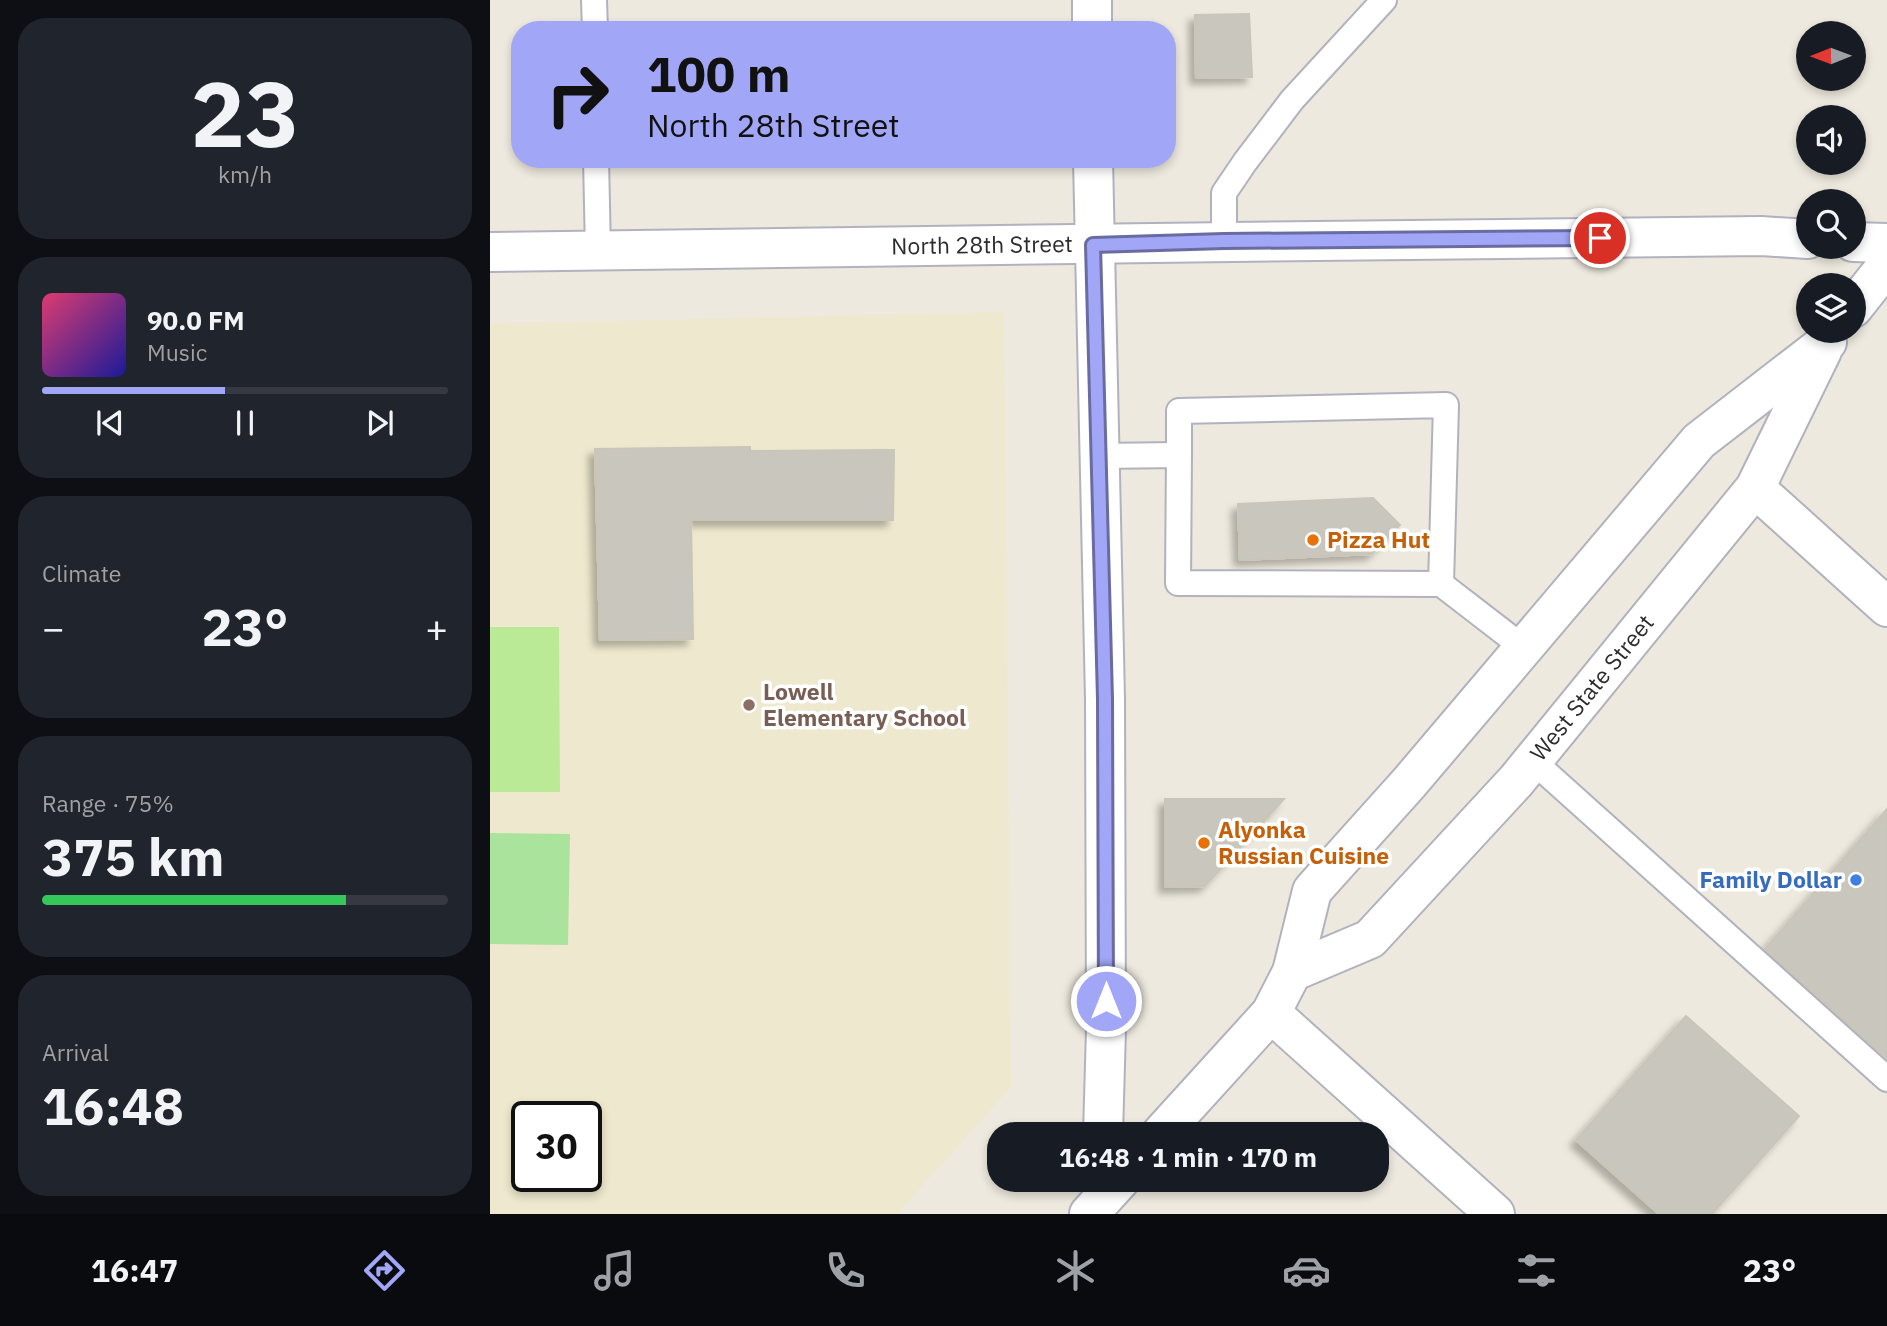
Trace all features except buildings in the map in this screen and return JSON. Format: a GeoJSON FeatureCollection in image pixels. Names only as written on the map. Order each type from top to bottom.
{"type":"FeatureCollection","features":[{"type":"Feature","properties":{"kind":"street"},"geometry":{"type":"LineString","coordinates":[[1092,0],[1092,21]]}},
{"type":"Feature","properties":{"kind":"street"},"geometry":{"type":"LineString","coordinates":[[1093,168],[1105,699],[1106,1029],[1103,1122]]}},
{"type":"Feature","properties":{"kind":"street","name":"North 28th Street"},"geometry":{"type":"LineString","coordinates":[[490,253],[1224,241],[1761,236],[1796,238]]}},
{"type":"Feature","properties":{"kind":"street"},"geometry":{"type":"LineString","coordinates":[[1866,242],[1887,243]]}},
{"type":"Feature","properties":{"kind":"street"},"geometry":{"type":"LineString","coordinates":[[1866,292],[1887,265]]}},
{"type":"Feature","properties":{"kind":"street","name":"West State Street"},"geometry":{"type":"LineString","coordinates":[[1172,1122],[1271,1013],[1292,972],[1312,891],[1409,783],[1699,441],[1822,343]]}},
{"type":"Feature","properties":{"kind":"street","name":"West State Street"},"geometry":{"type":"LineString","coordinates":[[1292,972],[1370,939],[1533,761],[1755,488],[1828,343]]}},
{"type":"Feature","properties":{"kind":"street"},"geometry":{"type":"LineString","coordinates":[[1755,488],[1886,604]]}},
{"type":"Feature","properties":{"kind":"street"},"geometry":{"type":"LineString","coordinates":[[1271,1013],[1495,1214]]}},
{"type":"Feature","properties":{"kind":"lane"},"geometry":{"type":"LineString","coordinates":[[594,0],[594,21]]}},
{"type":"Feature","properties":{"kind":"lane"},"geometry":{"type":"LineString","coordinates":[[1224,241],[1224,192],[1292,100],[1384,0]]}},
{"type":"Feature","properties":{"kind":"lane"},"geometry":{"type":"LineString","coordinates":[[596,168],[598,251]]}},
{"type":"Feature","properties":{"kind":"lane"},"geometry":{"type":"LineString","coordinates":[[1441,584],[1446,405],[1179,411],[1178,583],[1441,584],[1524,648]]}},
{"type":"Feature","properties":{"kind":"lane"},"geometry":{"type":"LineString","coordinates":[[1098,456],[1179,455]]}},
{"type":"Feature","properties":{"kind":"lane"},"geometry":{"type":"LineString","coordinates":[[1533,761],[1887,1079]]}},
{"type":"Feature","properties":{"kind":"shaded area","name":"Lowell Elementary School"},"geometry":{"type":"Polygon","coordinates":[[[1004,312],[1011,1087],[897,1214],[490,1214],[490,324],[1004,312]]]}},
{"type":"Feature","properties":{"kind":"green space"},"geometry":{"type":"Polygon","coordinates":[[[490,627],[559,627],[560,792],[490,792],[490,627]]]}},
{"type":"Feature","properties":{"kind":"green space"},"geometry":{"type":"Polygon","coordinates":[[[490,833],[570,834],[568,945],[490,944],[490,833]]]}},
{"type":"Feature","properties":{"kind":"place","name":"Pizza Hut"},"geometry":{"type":"Point","coordinates":[1313,540]}},
{"type":"Feature","properties":{"kind":"place","name":"Lowell Elementary School"},"geometry":{"type":"Point","coordinates":[749,705]}},
{"type":"Feature","properties":{"kind":"place","name":"Alyonka Russian Cuisine"},"geometry":{"type":"Point","coordinates":[1204,843]}},
{"type":"Feature","properties":{"kind":"place","name":"Family Dollar"},"geometry":{"type":"Point","coordinates":[1856,880]}},
{"type":"Feature","properties":{"kind":"route"},"geometry":{"type":"LineString","coordinates":[[1106,1001],[1105,699],[1093,245],[1224,241],[1600,238]]}}]}
